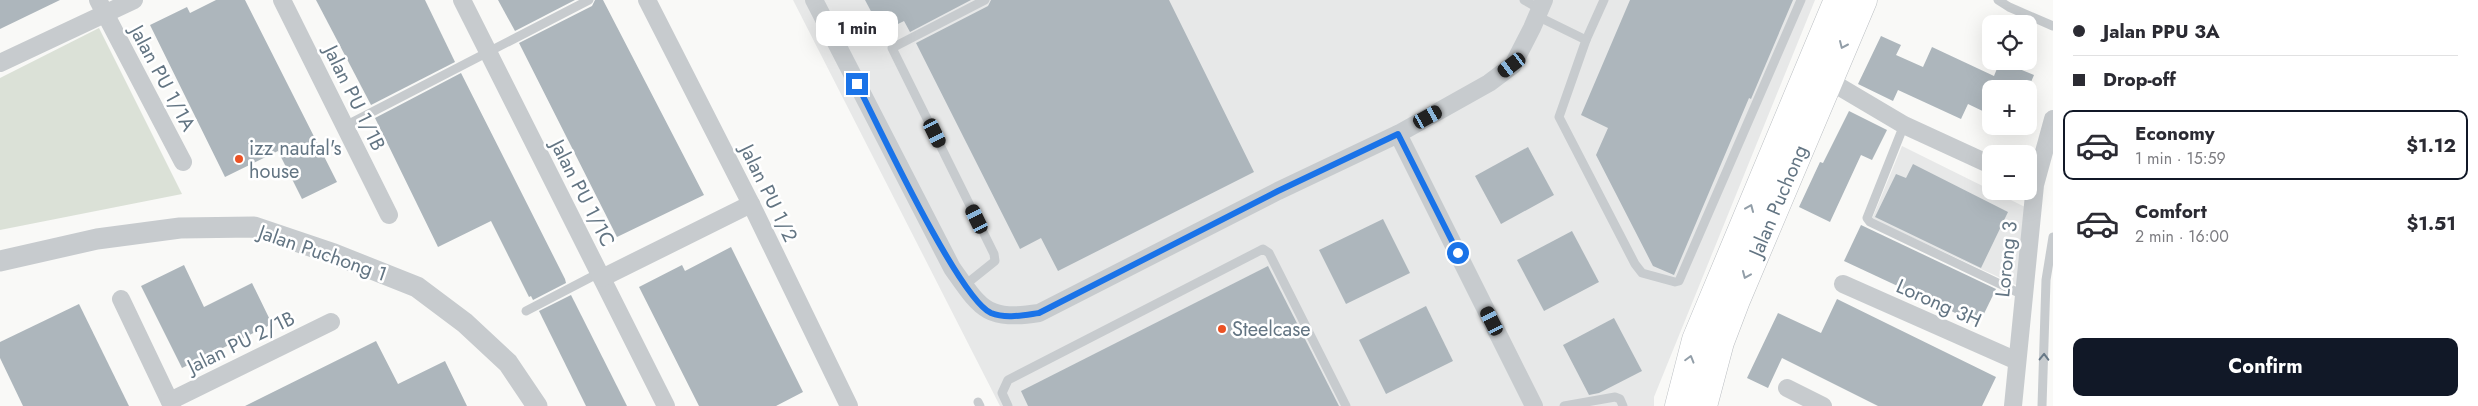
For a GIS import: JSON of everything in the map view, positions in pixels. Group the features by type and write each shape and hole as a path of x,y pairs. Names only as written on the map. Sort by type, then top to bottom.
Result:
{"main road":[{"name":"Jalan Puchong","path":"1679,406 1696,340 1838,0"},
{"name":"Jalan Puchong","path":"1702,406 1720,342 1863,0"}],"street":[{"path":"0,63 102,7 134,0"},
{"name":"Jalan PU 1/1B","path":"282,0 389,215"},
{"name":"Jalan PU 1/1C","path":"462,0 666,406"},
{"name":"Jalan PU 1/2","path":"647,0 751,204 849,406"},
{"path":"814,0 952,268 975,300 990,312 1014,317 1039,313 1278,191 1398,134 1489,83 1512,65 1540,8"},
{"name":"Jalan PU 1/1A","path":"102,7 183,162"},
{"path":"1828,80 1904,125 1982,161"},
{"name":"Lorong 3","path":"2037,169 2053,119"},
{"path":"1398,134 1534,406"},
{"name":"Lorong 3","path":"2013,406 2031,200"},
{"path":"601,275 751,204"},
{"name":"Jalan Puchong 1","path":"0,261 97,238 180,228 254,227 334,254 417,287 465,323 508,363 534,405"},
{"name":"Lorong 3H","path":"1843,284 2017,361"},
{"path":"121,299 171,404"},
{"name":"Jalan PU 2/1B","path":"171,404 331,322"},
{"path":"1787,388 1823,406"}],"lane":[{"path":"345,126 589,0"},
{"path":"965,286 995,261 994,254 892,48 985,0"},
{"path":"1524,0 1540,8 1586,40"},
{"path":"1604,0 1586,40 1560,117 1635,264 1642,273 1675,282 1679,281 1801,0"},
{"path":"1998,0 2009,7 2053,26"},
{"path":"1904,125 1867,218 1870,222 2023,295"},
{"path":"2042,406 2046,280 2053,237"},
{"path":"1008,406 1002,393 1008,380 1263,250 1269,253 1346,406"},
{"path":"526,311 601,275"},
{"path":"1564,406 1615,397 1620,399 1623,406"}],"shaded area":[{"path":"793,0 1815,0 1654,397 1654,406 1000,406"},
{"path":"99,28 182,194 0,230 0,78"},
{"path":"1902,146 1982,186 1982,200 2011,200 2025,207 2018,286 1872,219"}],"building":[{"path":"0,0 60,0 0,29"},
{"path":"216,0 245,0 337,182 302,199 278,151 225,177 150,25 187,7 190,13"},
{"path":"316,0 425,0 455,62 371,105"},
{"path":"498,0 575,0 515,31"},
{"path":"595,0 603,0 704,195 617,237 519,43 592,6"},
{"path":"865,0 971,0 910,32 904,21 882,32"},
{"path":"991,0 1169,0 1254,172 1058,271 1041,238 1020,249 916,43 988,6"},
{"path":"1630,0 1793,0 1674,275 1653,266 1596,155 1608,128 1581,115"},
{"path":"1881,36 1901,45 1896,55 1923,67 1932,47 1994,76 1996,70 2022,70 2034,75 2032,80 1982,80 1982,111 1968,104 1961,119 1898,90 1893,101 1858,84"},
{"path":"461,73 565,279 566,283 533,300 531,296 529,297 491,221 438,247 375,118"},
{"path":"1849,111 1887,130 1872,160 1861,155 1830,222 1799,207 1820,162 1823,163"},
{"path":"1528,147 1554,195 1501,224 1475,176"},
{"path":"1913,164 2008,212 1981,268 1875,217 1896,174 1906,178"},
{"path":"1383,219 1410,273 1346,304 1319,250"},
{"path":"1861,225 1996,289 1979,324 1844,261"},
{"path":"1572,231 1599,282 1544,311 1517,260"},
{"path":"731,247 803,392 776,406 699,406 639,287 682,265 685,271"},
{"path":"184,265 204,307 252,283 272,324 182,368 141,286"},
{"name":"Steelcase","path":"1268,266 1339,406 1028,406 1021,391"},
{"path":"571,295 627,406 586,406 539,311"},
{"path":"1837,299 1996,377 1982,406 1878,406 1782,358 1768,388 1747,378 1778,313 1821,333"},
{"path":"79,304 129,406 23,406 0,358 0,342"},
{"path":"1426,306 1453,361 1386,394 1359,340"},
{"path":"1614,318 1642,371 1599,393 1589,395 1563,345"},
{"path":"376,341 398,384 445,361 467,406 245,406"}],"place":[{"name":"izz naufal's house","path":"239,159"},
{"name":"Steelcase","path":"1222,329"}],"route":[{"path":"857,84 952,268 975,300 990,312 1014,317 1039,313 1278,191 1398,134 1458,253"}]}
